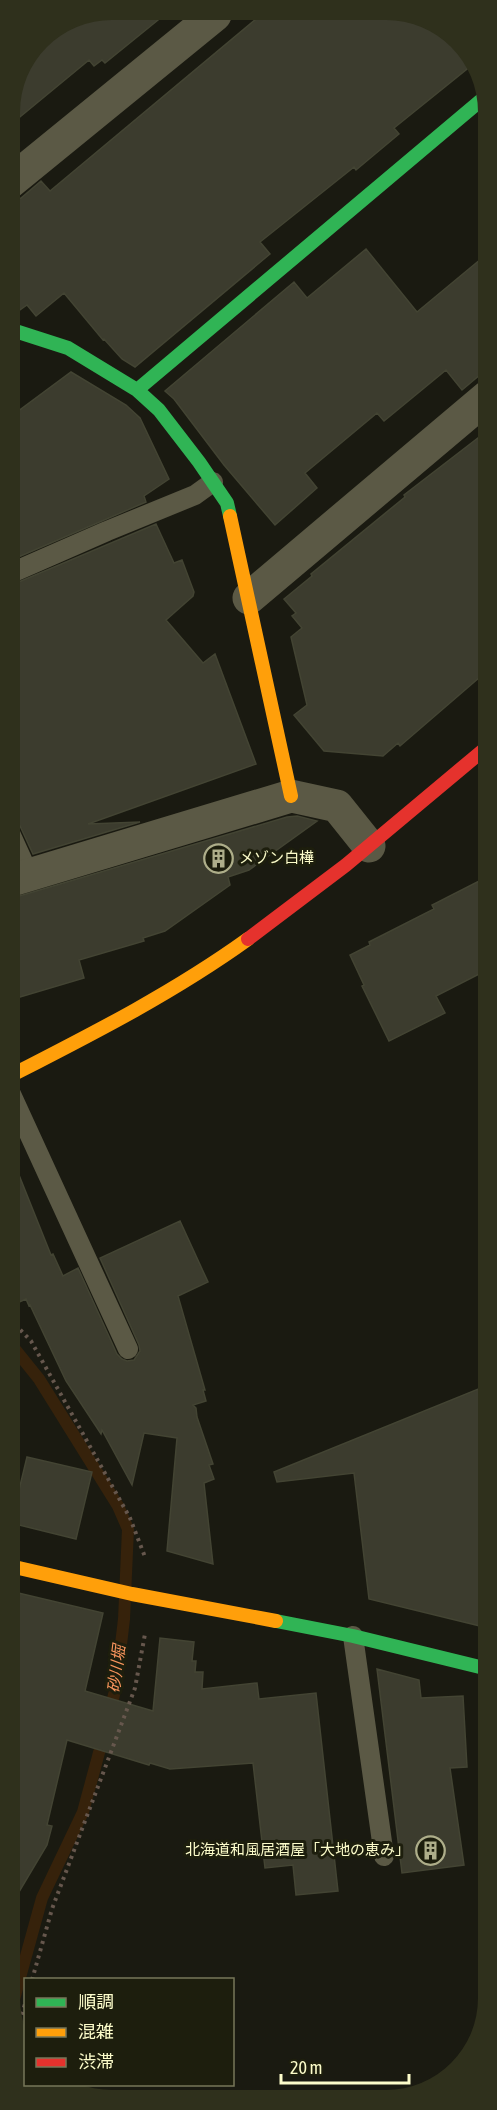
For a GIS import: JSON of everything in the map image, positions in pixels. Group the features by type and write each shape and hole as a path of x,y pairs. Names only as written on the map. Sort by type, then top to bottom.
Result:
{"street":[{"path":"20,174 208,20"},
{"path":"137,390 477,103"},
{"path":"20,333 68,348 137,390 159,410 227,504 291,796"},
{"path":"249,598 478,405"},
{"path":"20,1071 100,1031 197,974 266,926 369,846 478,757"},
{"path":"20,878 291,796 337,806 369,846"},
{"path":"20,1568 132,1594 353,1636 477,1666"}],"lane":[{"path":"20,569 195,495 213,482"},
{"path":"20,1114 128,1349"},
{"path":"353,1636 384,1856"}],"path":[{"path":"20,1329 31,1341 130,1518 153,1581 135,1688 52,1909 33,1978"}],"building":[{"path":"158,20 105,63 102,60 94,66 89,60 20,117 21,93 26,76 46,46 60,35 76,26 93,21"},
{"path":"255,20 404,21 421,26 446,42 467,69 394,128 399,134 356,170 354,167 260,242 270,254 135,367 122,359 103,340 64,293 36,316 27,305 20,310 20,198 41,181 50,191"},
{"path":"366,249 417,312 478,262 478,377 462,390 446,370 384,421 377,413 305,473 317,488 275,525 224,465 174,399 165,391 294,282 307,298"},
{"path":"71,372 126,405 140,418 169,479 144,496 146,502 20,556 20,410"},
{"path":"478,438 478,679 400,746 398,743 383,756 324,751 294,715 307,705 291,637 302,628 292,616 296,613 284,599 405,497 404,495"},
{"path":"156,524 174,563 182,560 194,592 193,596 166,620 203,663 215,654 256,764 88,824 140,822 33,854 20,826 20,581"},
{"path":"297,816 317,821 249,870 228,877 230,885 165,931 143,938 144,941 79,960 84,978 20,997 20,896 287,817"},
{"path":"478,882 478,975 436,996 445,1013 389,1041 362,986 364,985 350,955 370,945 369,942 434,909 432,905"},
{"path":"20,1178 51,1255 53,1254 63,1276 78,1268 117,1354 127,1361 134,1360 140,1351 139,1345 100,1258 180,1221 208,1282 178,1296 205,1390 203,1390 206,1401 193,1405 196,1408 213,1464 209,1465 214,1479 204,1483 213,1564 167,1551 177,1438 144,1433 132,1485 102,1430 101,1434 66,1381 26,1299 20,1302"},
{"path":"477,1389 477,1625 369,1599 354,1473 277,1482 274,1472"},
{"path":"27,1457 92,1472 76,1539 20,1525 20,1486"},
{"path":"20,1593 103,1613 85,1691 153,1711 160,1638 194,1642 192,1661 196,1661 195,1672 203,1672 202,1689 257,1683 259,1699 316,1693 338,1891 296,1895 293,1865 265,1868 253,1763 170,1769 150,1763 149,1765 67,1740 47,1825 52,1826 47,1845 20,1890"},
{"path":"377,1669 419,1680 421,1698 463,1696 467,1767 450,1768 464,1865 402,1873"}],"waterway":[{"name":"砂川堀","path":"20,1355 39,1379 118,1506 128,1529 124,1619 116,1687 109,1714"},
{"name":"砂川堀","path":"20,1978 42,1898 83,1812 104,1734"}],"traffic: fast":[{"path":"137,390 477,103"},
{"path":"20,333 68,348 137,390 159,410 199,462 227,503 230,516"},
{"path":"276,1621 353,1636 477,1666"}],"traffic: slow":[{"path":"230,516 291,796"},
{"path":"20,1071 161,995 248,939"},
{"path":"20,1568 132,1594 276,1621"}],"traffic: jam":[{"path":"248,939 346,865 478,755"}],"place":[{"name":"メゾン白樺","path":"218,858"},
{"name":"北海道和風居酒屋「大地の恵み」","path":"431,1850"}]}
